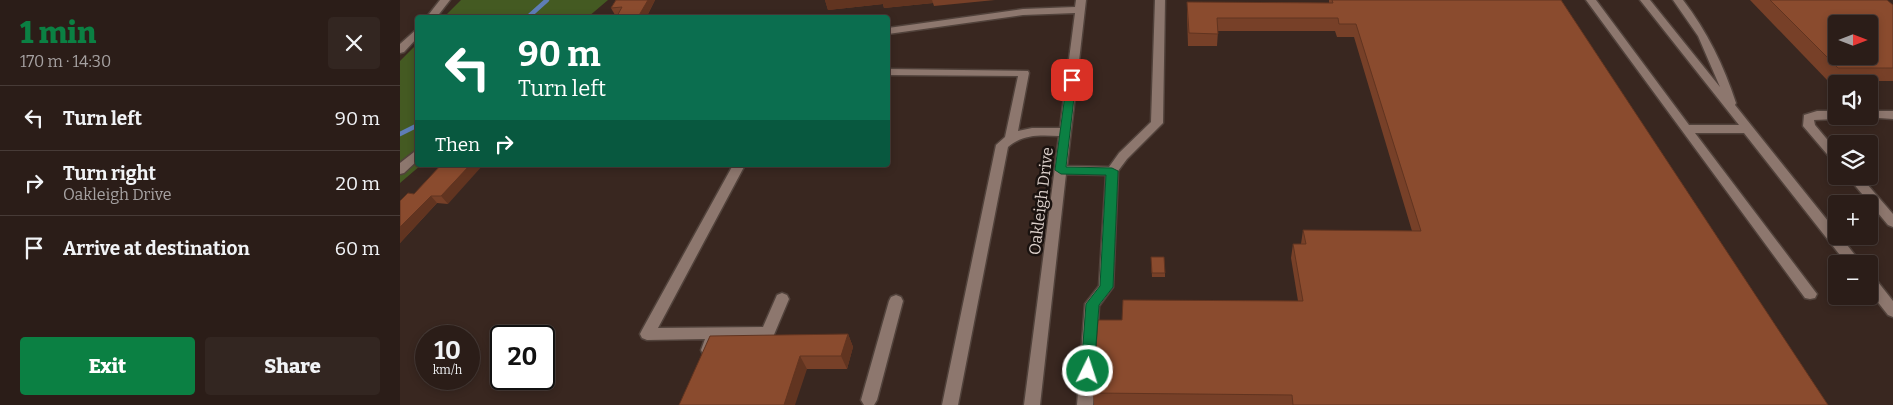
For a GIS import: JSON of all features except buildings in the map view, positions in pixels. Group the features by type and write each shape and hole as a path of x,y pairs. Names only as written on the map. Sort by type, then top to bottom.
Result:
{"street":[{"path":"432,15 445,0"},
{"path":"1085,405 1092,304 1106,287 1112,171 1123,156 1157,123 1160,0"},
{"path":"1591,0 1810,294"},
{"path":"1645,0 1848,255"},
{"path":"1678,0 1707,43 1722,75 1733,110"},
{"path":"890,31 1081,5"},
{"name":"Oakleigh Drive","path":"1032,405 1081,5"},
{"path":"400,50 415,34"},
{"path":"890,72 1024,73 1011,137"},
{"path":"1828,115 1817,115 1808,118 1809,126 1828,148"},
{"path":"1878,115 1893,115"},
{"path":"1686,129 1748,129"},
{"path":"950,405 1002,145 1011,137 1022,132 1065,132"},
{"path":"400,170 415,156"},
{"path":"738,167 648,334 768,333 782,299"},
{"path":"1061,170 1112,171"},
{"path":"1861,185 1893,222"},
{"path":"1878,292 1893,311"},
{"path":"869,400 896,300"},
{"path":"703,360 715,333"}],"green space":[{"path":"461,0 608,0 590,15 446,15"},
{"path":"415,46 415,167 419,167 400,183 400,61"}],"waterway":[{"path":"530,15 547,0"},
{"path":"400,134 415,126"}],"route":[{"path":"1072,80 1061,170 1112,171 1106,287 1092,304 1088,371"}]}
